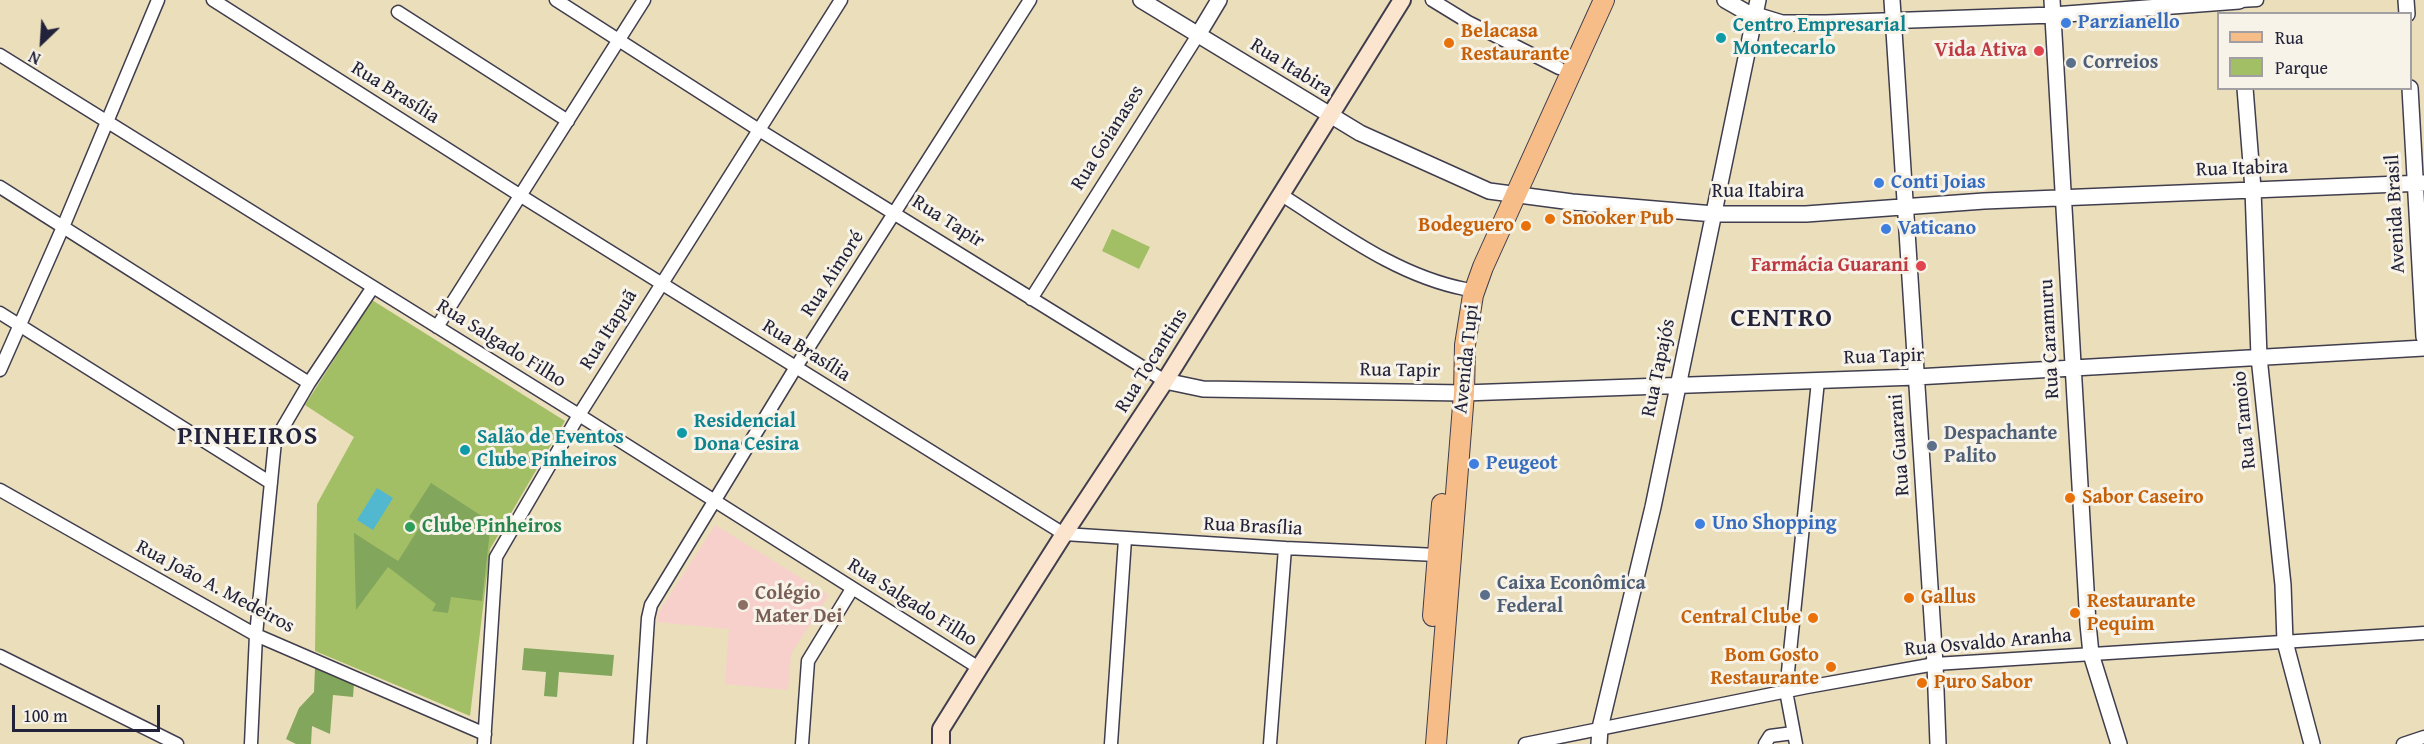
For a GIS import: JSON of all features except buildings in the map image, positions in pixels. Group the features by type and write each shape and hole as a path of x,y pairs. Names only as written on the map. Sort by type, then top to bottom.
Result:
{"main road":[{"name":"Rua Tocantins","path":"941,744 941,729 1064,534 1166,381 1402,0"},
{"name":"Avenida Tupi","path":"1423,744 1437,555 1473,295 1508,194 1559,68 1591,0"},
{"name":"Avenida Tupi","path":"1436,744 1458,393 1457,330 1465,289 1508,194 1604,0"}],"street":[{"path":"0,370 159,0"},
{"name":"Rua Brasília","path":"213,0 520,196 1064,534 1437,555"},
{"name":"Rua Tapir","path":"556,0 759,130 1166,381 1203,389 1458,393 1818,381 2073,369 2424,348"},
{"path":"437,327 644,0"},
{"name":"Rua Itapuã","path":"485,739 496,557 579,415 841,0"},
{"name":"Rua Aimoré","path":"640,744 648,618 651,605 796,367 1030,0"},
{"name":"Rua Itabira","path":"1141,0 1330,117 1360,133 1490,191 1508,194 1714,214 1806,214 1905,205 2419,183"},
{"name":"Rua Goianases","path":"1031,299 1219,0"},
{"path":"1432,0 1468,22 1559,68"},
{"path":"1725,0 1756,7 1782,23 1894,20 2052,7 2239,5 2257,0"},
{"name":"Rua Guarani","path":"1892,0 1935,664 1938,744"},
{"name":"Rua Tapajós","path":"1599,744 1600,728 1653,507 1676,385 1756,7"},
{"name":"Rua Caramuru","path":"2052,7 2091,654 2119,744"},
{"path":"398,12 568,121"},
{"name":"Rua Salgado Filho","path":"0,55 579,415 979,668"},
{"name":"Rua Tamoio","path":"2245,90 2253,189 2259,357 2283,585 2284,642 2312,744"},
{"name":"Avenida Brasil","path":"2410,90 2419,183 2424,337"},
{"path":"0,187 309,383"},
{"path":"1280,194 1396,266 1442,284 1465,289"},
{"path":"251,744 256,635 275,441 309,383 373,287"},
{"path":"0,313 271,483"},
{"path":"1765,744 1770,736 1795,738 1786,691 1818,381"},
{"name":"Rua João A. Medeiros","path":"0,490 256,635 485,739"},
{"path":"1111,744 1125,539"},
{"path":"1270,744 1285,548"},
{"path":"802,744 808,661 852,589"},
{"name":"Rua Osvaldo Aranha","path":"1525,744 1786,691 1935,664 2424,633"},
{"path":"0,656 177,744"},
{"path":"2403,744 2424,737"}],"shaded area":[{"name":"Colégio Mater Dei","path":"715,525 829,595 791,654 788,690 725,684 729,629 657,622 657,615"}],"green space":[{"path":"1112,229 1150,247 1139,269 1102,251"},
{"name":"Clube Pinheiros","path":"372,300 565,421 490,549 470,716 315,651 317,504 354,437 305,405"},
{"path":"431,483 491,522 482,601 451,597 448,613 432,611 436,604 388,567 356,610 354,533 398,561 421,525 409,517"},
{"path":"524,648 614,655 612,676 559,672 557,697 544,696 546,672 522,670"},
{"path":"315,668 354,683 353,697 333,695 330,734 312,726 311,744 296,744 286,739 299,708 314,692"}],"water":[{"path":"377,488 393,498 373,530 357,520"}],"place":[{"name":"Parzianello","path":"2066,23"},
{"name":"Centro Empresarial Montecarlo","path":"1721,38"},
{"name":"Belacasa Restaurante","path":"1449,43"},
{"name":"Vida Ativa","path":"2039,51"},
{"name":"Correios","path":"2071,63"},
{"name":"Conti Joias","path":"1879,183"},
{"name":"Snooker Pub","path":"1550,219"},
{"name":"Bodeguero","path":"1526,226"},
{"name":"Vaticano","path":"1886,229"},
{"name":"Farmácia Guarani","path":"1921,266"},
{"name":"Residencial Dona Cesira","path":"682,433"},
{"name":"Despachante Palito","path":"1932,446"},
{"name":"Salão de Eventos Clube Pinheiros","path":"465,450"},
{"name":"Peugeot","path":"1474,464"},
{"name":"Sabor Caseiro","path":"2070,498"},
{"name":"Uno Shopping","path":"1700,524"},
{"name":"Clube Pinheiros","path":"410,527"},
{"name":"Caixa Econômica Federal","path":"1485,595"},
{"name":"Gallus","path":"1909,598"},
{"name":"Colégio Mater Dei","path":"743,605"},
{"name":"Restaurante Pequim","path":"2075,613"},
{"name":"Central Clube","path":"1813,618"},
{"name":"Bom Gosto Restaurante","path":"1831,667"},
{"name":"Puro Sabor","path":"1922,683"}],"district":[{"name":"CENTRO","path":"1782,319"},
{"name":"PINHEIROS","path":"248,437"}]}
